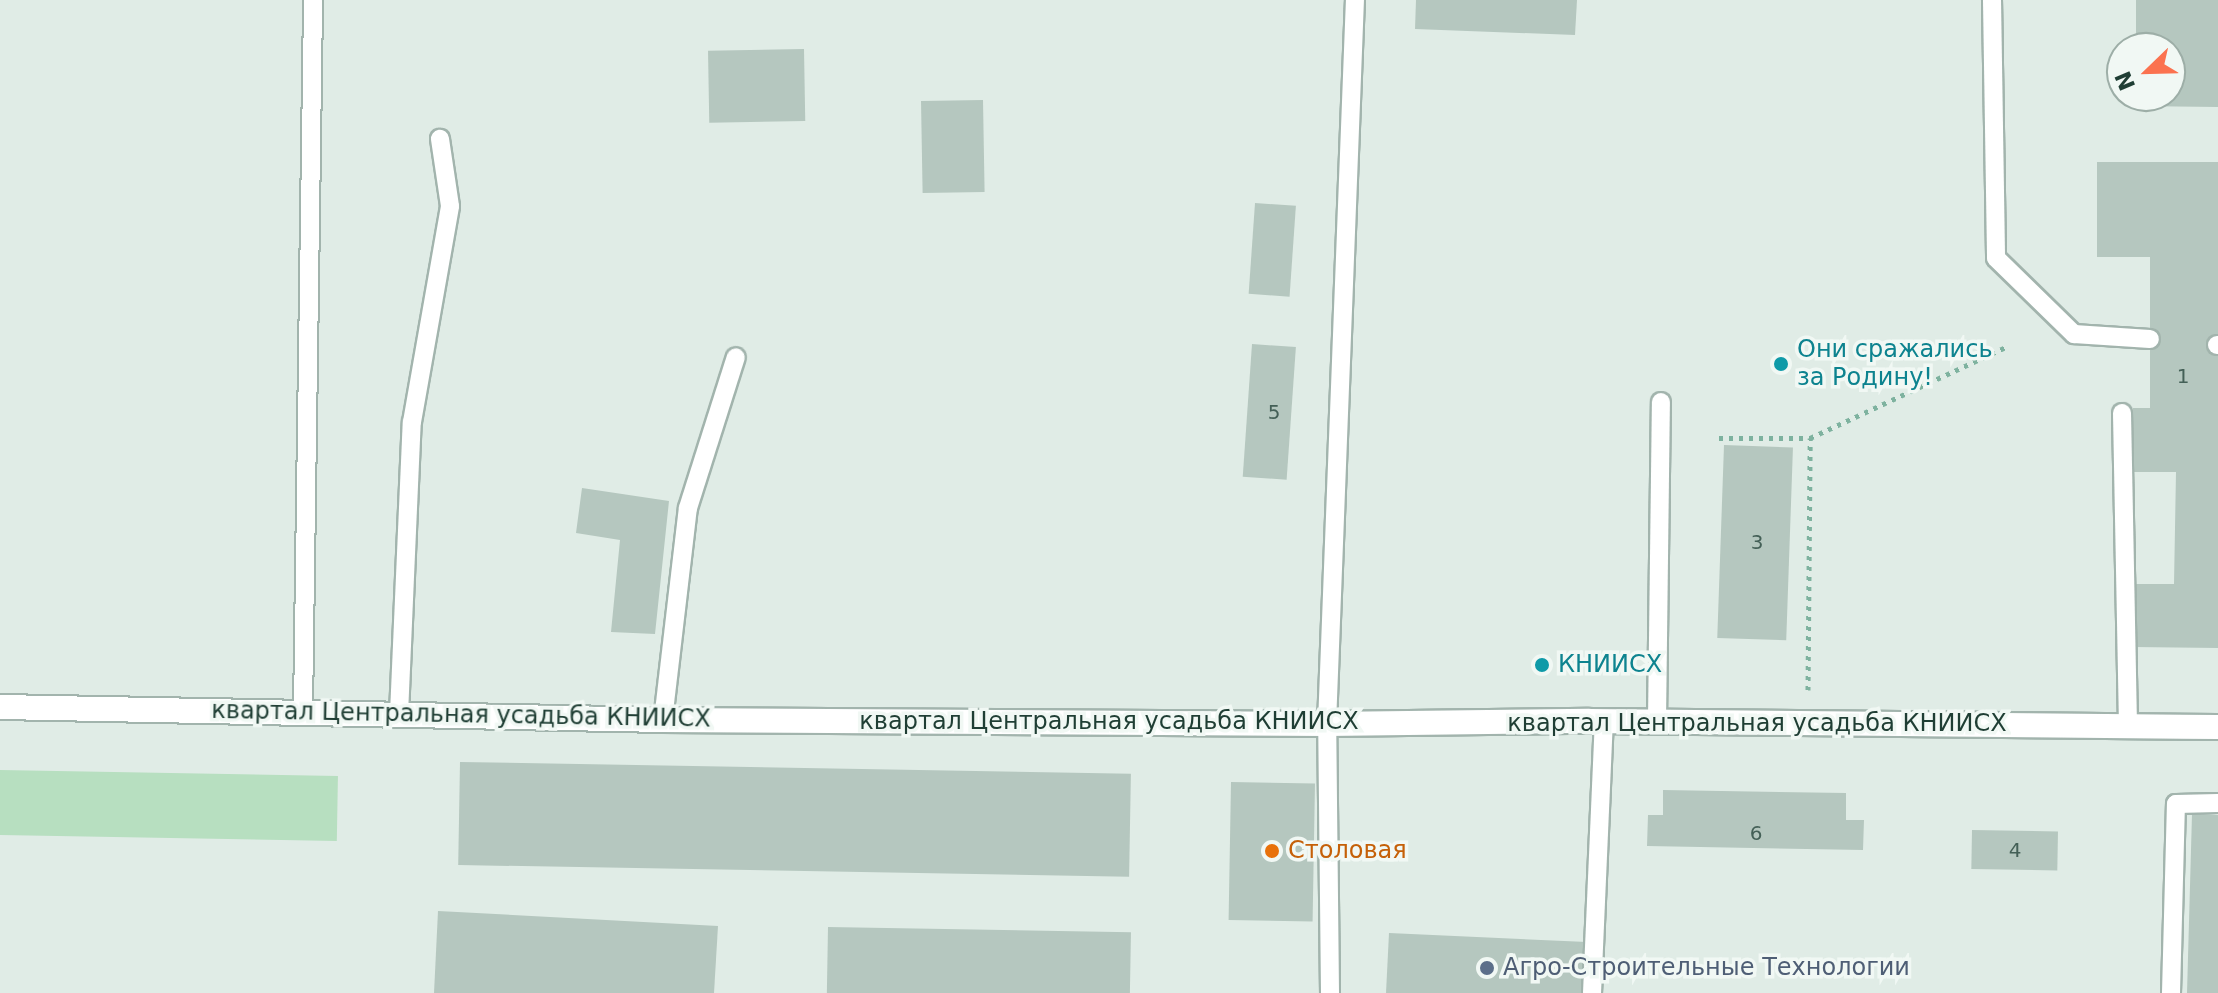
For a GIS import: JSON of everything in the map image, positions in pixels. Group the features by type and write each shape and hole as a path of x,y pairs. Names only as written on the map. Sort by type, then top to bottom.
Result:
{"street":[{"name":"квартал Центральная усадьба КНИИСХ","path":"0,707 663,720 1327,724 1657,721 2218,727"}],"lane":[{"path":"303,711 313,0"},
{"path":"1330,993 1327,724 1355,0"},
{"path":"1992,0 1996,258 2074,334 2150,339"},
{"path":"399,714 412,422 450,206 440,139"},
{"path":"663,720 688,508 736,357"},
{"path":"1657,721 1661,402"},
{"path":"2122,413 2128,726"},
{"path":"1592,993 1604,721"},
{"path":"2171,993 2176,804 2218,803"}],"path":[{"path":"1719,438 1810,438 2006,347"},
{"path":"1808,690 1810,438"}],"green space":[{"path":"0,770 338,776 337,841 0,835"}],"building":[{"path":"1416,0 1577,0 1575,35 1415,29"},
{"path":"2136,0 2218,0 2218,107 2186,107 2186,32 2136,32"},
{"path":"804,49 805,121 709,123 708,51"},
{"path":"983,100 985,192 923,193 921,101"},
{"path":"2097,162 2218,162 2218,648 2134,647 2136,584 2174,584 2176,472 2132,472 2133,408 2150,408 2150,257 2097,257"},
{"path":"1255,203 1296,206 1290,297 1249,294"},
{"path":"1252,344 1296,347 1287,480 1243,477"},
{"path":"1724,445 1793,447 1786,640 1717,638"},
{"path":"582,488 669,501 655,634 611,632 620,540 576,533"},
{"path":"460,762 1131,774 1129,877 458,865"},
{"name":"Столовая","path":"1231,782 1315,783 1313,921 1229,920"},
{"path":"1663,790 1846,793 1846,820 1864,820 1863,850 1647,846 1648,815 1663,815"},
{"path":"2192,814 2218,815 2218,993 2187,993"},
{"path":"1972,830 2058,832 2057,870 1971,869"},
{"path":"438,911 718,926 714,993 434,993"},
{"path":"828,927 1131,932 1130,993 827,993"},
{"name":"Агро-Строительные Технологии","path":"1389,933 1587,942 1585,993 1386,993"}],"place":[{"name":"Они сражались за Родину!","path":"1781,364"},
{"name":"КНИИСХ","path":"1542,665"},
{"name":"Столовая","path":"1272,851"},
{"name":"Агро-Строительные Технологии","path":"1487,968"}]}
